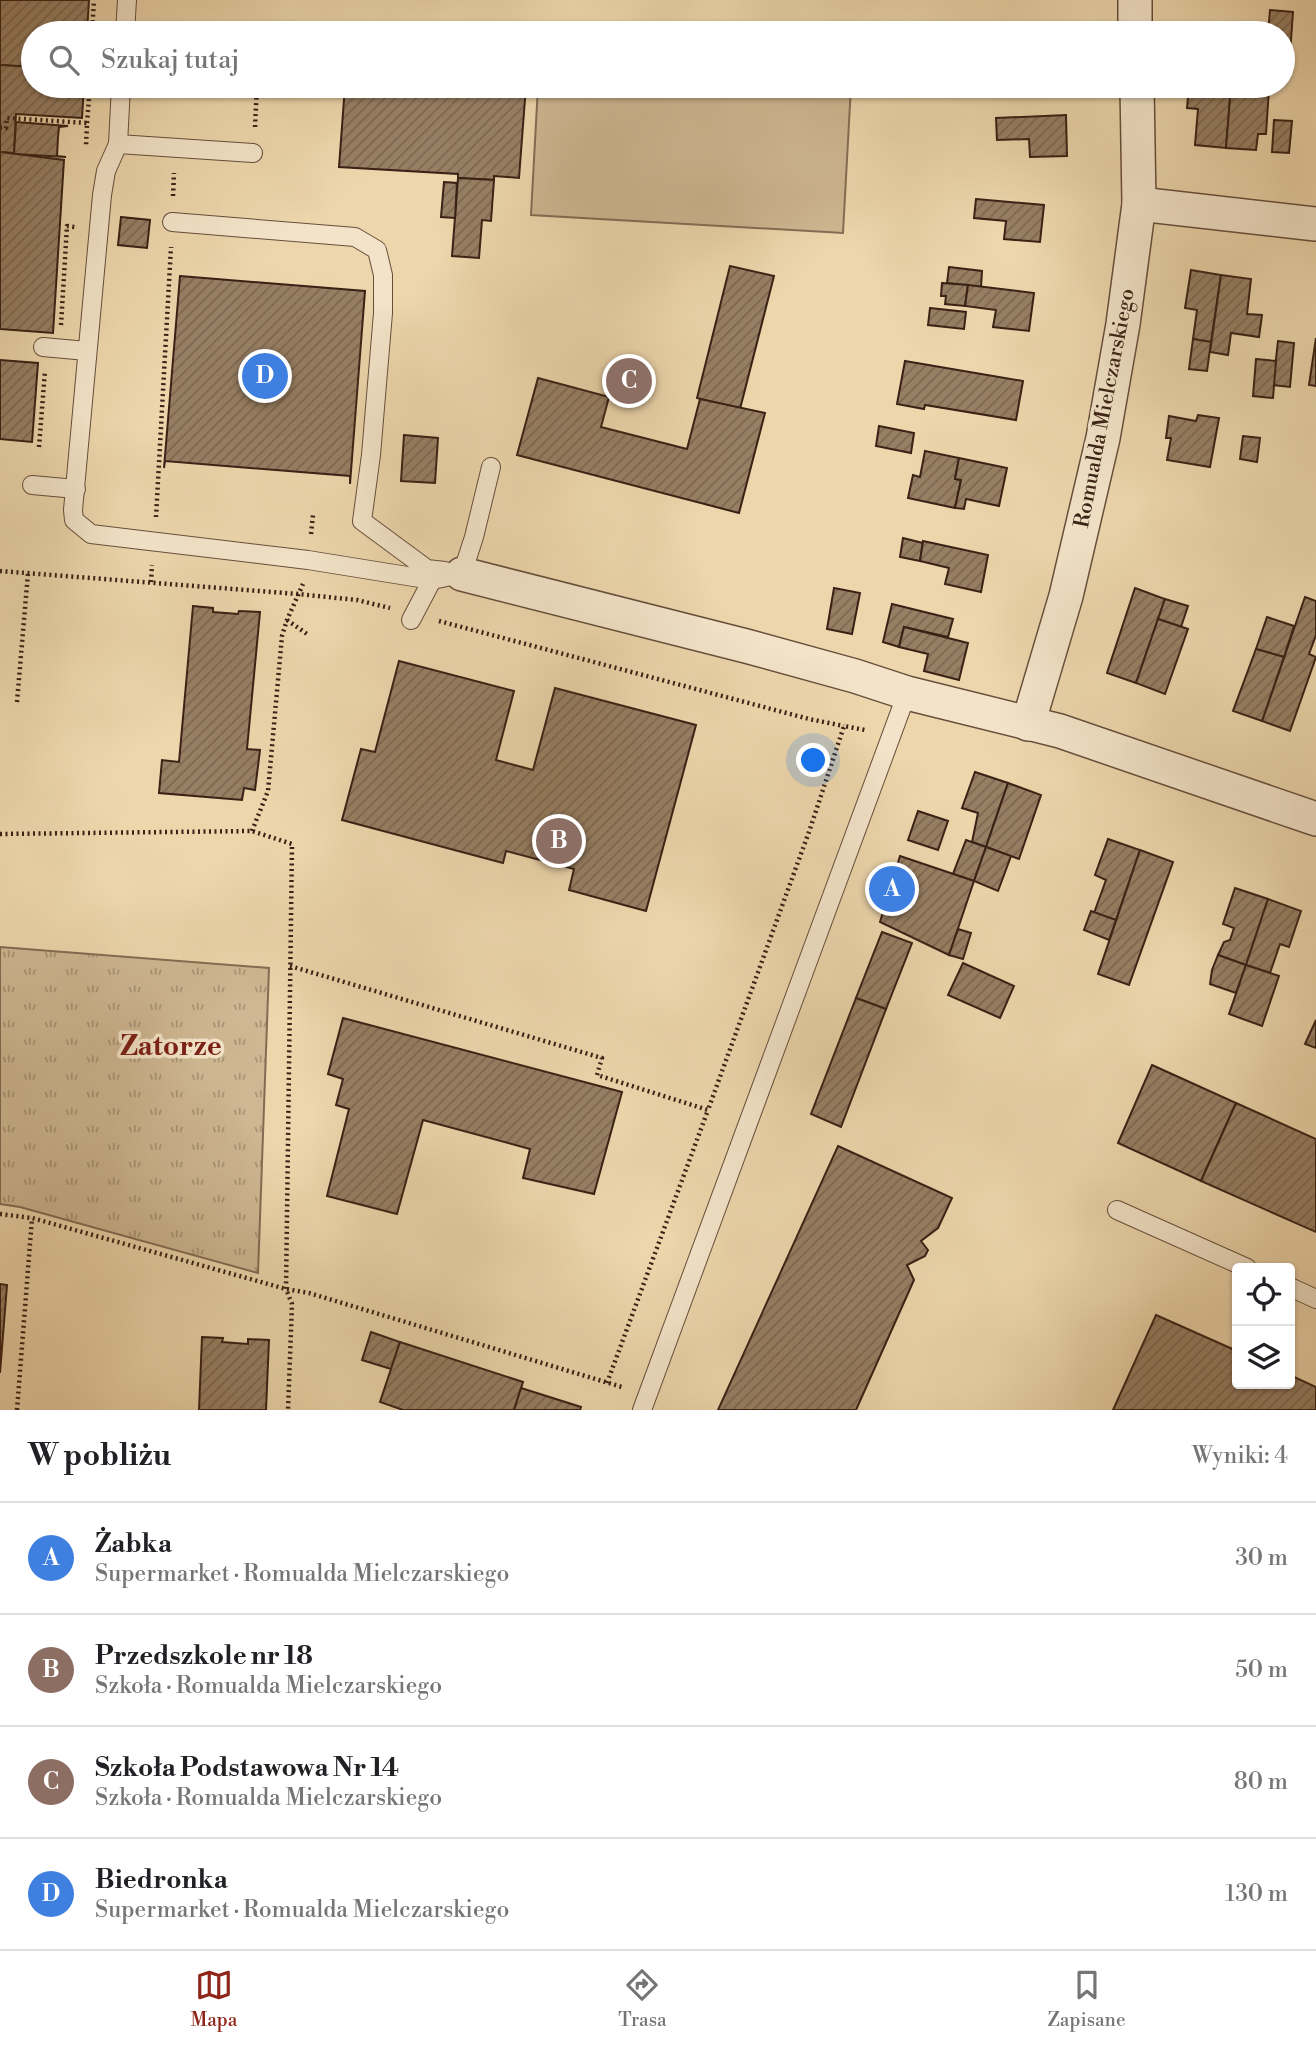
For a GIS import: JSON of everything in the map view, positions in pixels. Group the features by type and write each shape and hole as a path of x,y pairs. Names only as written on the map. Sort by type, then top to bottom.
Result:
{"street":[{"path":"1135,0 1135,21"},
{"name":"Romualda Mielczarskiego","path":"1028,724 1066,596 1103,438 1123,324 1139,204 1137,98"},
{"path":"1139,204 1316,224"},
{"path":"447,577 795,659 907,693 1060,731 1316,819"}],"lane":[{"path":"126,21 127,0"},
{"path":"120,98 118,144 106,171 102,195 74,520 91,534 447,577"},
{"path":"118,144 253,153"},
{"path":"172,222 355,237 377,250 383,275 383,313 371,455 362,521 427,569 447,577"},
{"path":"51,348 87,351"},
{"path":"412,617 447,577 474,537 491,467"},
{"path":"32,485 76,489"},
{"path":"644,1402 907,693"},
{"path":"1117,1210 1236,1263"},
{"path":"1295,1289 1316,1299"}],"path":[{"path":"93,21 94,0"},
{"path":"0,128 6,128 7,118 87,123 86,156"},
{"path":"151,582 174,165"},
{"path":"39,447 46,366 58,361 51,348 67,226 80,227"},
{"path":"252,831 268,791 282,636 307,576 313,516"},
{"path":"0,571 357,600 412,617 809,719 891,736"},
{"path":"17,702 28,573"},
{"path":"287,620 307,634"},
{"path":"607,1383 810,829 844,726"},
{"path":"0,834 252,831 292,844 286,1289 292,1304 288,1410"},
{"path":"290,965 602,1058 597,1075 708,1110"},
{"path":"0,1214 32,1218 286,1289 309,1293 607,1383 644,1402"},
{"path":"17,1410 32,1218"}],"green space":[{"path":"537,98 850,98 843,233 531,215"},
{"path":"0,947 269,968 258,1273 20,1207 0,1204"}],"building":[{"path":"0,0 89,0 88,21 21,21 21,66 0,65"},
{"path":"1270,10 1293,12 1292,21 1269,21"},
{"path":"0,65 21,66 21,98 83,98 82,118 16,114 14,153 0,152"},
{"path":"344,98 525,98 519,178 458,178 458,174 339,167"},
{"path":"1188,98 1230,98 1226,148 1195,145 1198,109 1187,108"},
{"path":"1230,98 1268,98 1266,134 1258,134 1256,150 1226,148"},
{"path":"1066,115 1067,156 1030,157 1029,139 997,140 996,118"},
{"path":"1274,120 1292,121 1289,153 1272,152"},
{"path":"16,122 68,126 59,127 58,137 57,156 66,157 14,154"},
{"path":"0,152 64,160 53,333 0,329"},
{"path":"458,178 494,180 491,221 482,220 479,258 452,256"},
{"path":"444,182 457,183 455,218 441,217"},
{"path":"976,199 1044,205 1040,242 1004,239 1006,221 974,218"},
{"path":"121,217 150,220 147,248 118,245"},
{"path":"730,266 774,276 740,409 697,398"},
{"path":"949,267 982,271 981,287 947,283"},
{"path":"1191,270 1221,275 1211,342 1193,339 1197,310 1185,308"},
{"path":"1221,275 1251,279 1247,314 1262,315 1259,337 1231,333 1228,355 1210,352"},
{"path":"180,276 365,291 350,484 350,476 165,461 164,468"},
{"path":"942,283 968,285 965,306 945,304 946,296 941,296"},
{"path":"968,285 1034,293 1029,331 993,327 996,310 965,306"},
{"path":"930,308 966,312 964,329 928,325"},
{"path":"1316,338 1316,386 1309,385"},
{"path":"1193,339 1211,342 1207,371 1189,369"},
{"path":"1278,341 1294,343 1290,387 1273,385"},
{"path":"1256,359 1276,361 1273,398 1253,396"},
{"path":"0,360 38,363 32,442 0,439"},
{"path":"905,361 1023,381 1016,420 925,405 924,409 897,404"},
{"path":"538,378 609,397 601,427 687,449 700,399 765,413 739,513 517,455"},
{"path":"1198,415 1219,418 1210,467 1167,460 1171,438 1166,438 1169,416 1196,421"},
{"path":"879,426 914,433 911,453 876,446"},
{"path":"404,435 438,438 435,483 401,481"},
{"path":"1243,436 1260,438 1257,462 1240,459"},
{"path":"925,451 959,458 955,479 961,480 955,508 908,498 913,475 920,477"},
{"path":"959,458 1007,468 999,506 966,499 964,509 955,508 961,480 955,479"},
{"path":"903,538 923,543 920,561 900,557"},
{"path":"923,541 988,555 981,592 945,584 949,568 920,561"},
{"path":"834,588 860,593 852,634 827,629"},
{"path":"1135,588 1165,599 1136,683 1107,673"},
{"path":"1305,597 1316,601 1316,635 1309,654 1316,657 1290,731 1262,721"},
{"path":"1165,599 1188,606 1181,627 1158,619"},
{"path":"892,604 953,619 948,637 904,627 899,647 883,642"},
{"path":"193,606 213,608 213,612 260,612 247,749 260,750 255,790 244,788 242,800 159,793 162,760 179,762"},
{"path":"1267,617 1294,626 1284,657 1256,649"},
{"path":"1158,619 1188,629 1165,694 1136,683"},
{"path":"904,627 968,643 959,680 924,671 928,654 899,647"},
{"path":"1256,649 1284,657 1262,721 1233,711"},
{"path":"399,661 514,691 496,760 533,770 555,688 696,725 646,911 569,890 574,869 506,851 503,863 342,820 361,749 375,752"},
{"path":"975,772 1008,783 986,847 972,842 978,813 962,808"},
{"path":"1008,783 1041,795 1019,859 986,847"},
{"path":"918,811 948,821 938,850 908,840"},
{"path":"1108,839 1140,850 1116,920 1094,913 1106,880 1095,875"},
{"path":"966,840 986,847 974,881 953,874"},
{"path":"986,847 1011,856 998,891 974,881"},
{"path":"1140,850 1173,862 1129,985 1098,974"},
{"path":"900,856 974,881 949,955 880,922"},
{"path":"1235,888 1268,899 1246,965 1218,955 1224,942 1230,940 1234,928 1223,924"},
{"path":"1268,899 1301,911 1289,947 1280,944 1270,973 1246,965"},
{"path":"1091,911 1116,920 1109,940 1084,930"},
{"path":"958,929 971,933 963,959 949,955"},
{"path":"882,932 912,943 886,1009 856,998"},
{"path":"1218,955 1246,965 1236,993 1210,984"},
{"path":"963,963 1014,986 1000,1018 948,995"},
{"path":"1246,965 1279,976 1262,1026 1229,1014"},
{"path":"856,998 886,1009 841,1127 811,1114"},
{"path":"343,1018 622,1092 594,1194 523,1178 530,1149 423,1120 397,1214 327,1196 349,1109 336,1105 343,1079 328,1074"},
{"path":"1316,1020 1316,1048 1305,1044"},
{"path":"1152,1065 1236,1103 1201,1181 1118,1143"},
{"path":"1236,1103 1316,1139 1316,1232 1201,1181"},
{"path":"838,1146 952,1198 938,1228 921,1241 928,1250 925,1256 907,1265 914,1280 856,1410 718,1410"},
{"path":"0,1284 7,1285 0,1373"},
{"path":"1156,1315 1232,1349 1232,1389 1295,1389 1295,1377 1316,1387 1316,1410 1113,1410"},
{"path":"371,1332 400,1342 391,1369 362,1360"},
{"path":"202,1337 223,1338 222,1342 248,1344 248,1339 269,1340 266,1410 199,1410"},
{"path":"400,1342 523,1382 514,1410 403,1410 380,1402"},
{"path":"521,1388 581,1407 580,1410 514,1410"}],"place":[{"name":"Biedronka","path":"265,376"},
{"name":"Szkoła Podstawowa Nr 14","path":"629,381"},
{"name":"Przedszkole nr 18","path":"559,841"},
{"name":"Żabka","path":"892,889"}],"district":[{"name":"Zatorze","path":"171,1045"}]}
